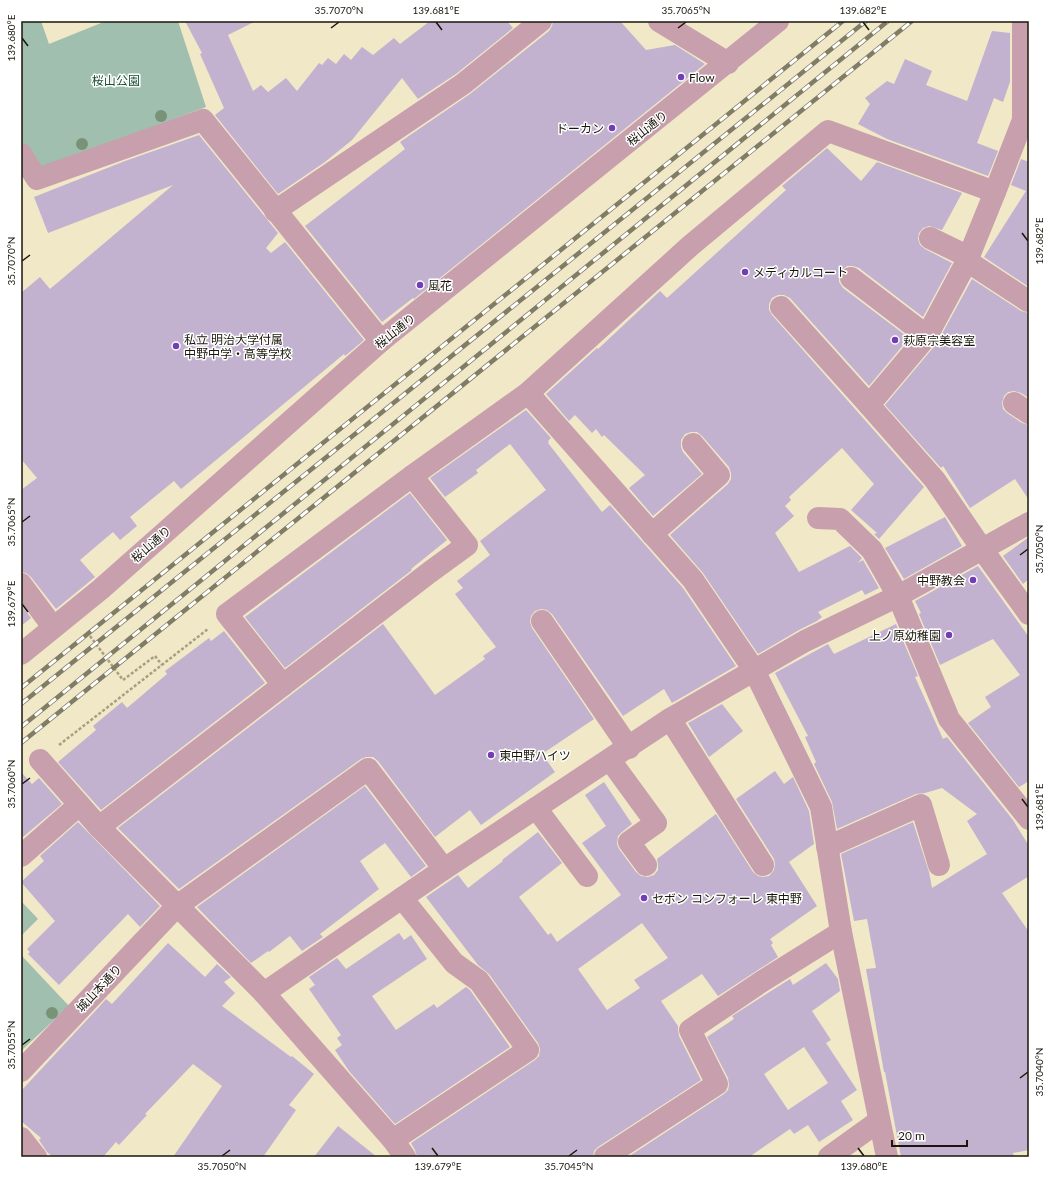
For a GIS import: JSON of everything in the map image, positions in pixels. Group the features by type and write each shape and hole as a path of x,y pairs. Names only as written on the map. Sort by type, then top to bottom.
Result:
{"street":[{"path":"275,211 463,84 541,21"},
{"name":"桜山通り","path":"21,654 101,589 381,341 728,63 778,21"},
{"path":"869,405 927,336 968,259 995,192 1026,122 1023,21"},
{"path":"664,22 728,63"},
{"path":"21,154 36,179 203,120 381,341"},
{"path":"283,685 227,614 412,476 528,393 690,246 828,131 995,192"},
{"path":"930,238 968,259 1028,302"},
{"path":"851,278 927,336"},
{"path":"781,307 935,480 1029,614"},
{"path":"528,393 693,580 754,670 821,807 841,932 887,1157"},
{"path":"652,534 719,476 693,444"},
{"path":"99,827 466,545 412,476"},
{"path":"818,518 840,519 872,550 898,596 949,719 1029,819"},
{"path":"264,993 444,869 670,720 805,641 898,596 1029,522"},
{"path":"21,584 53,627"},
{"path":"542,621 629,748"},
{"path":"670,720 763,865"},
{"path":"40,760 99,827 264,993 399,1149 528,1050 479,981 454,964 402,898"},
{"path":"610,760 656,823 629,842 646,865"},
{"name":"城山本通り","path":"21,1071 177,906 368,769 444,869"},
{"path":"21,856 79,805"},
{"path":"827,848 922,805 939,866"},
{"path":"536,808 587,876"},
{"path":"605,1157 717,1084 690,1030 761,982 841,932"},
{"path":"829,1157 879,1121"},
{"path":"21,1138 36,1157"}],"path":[{"path":"40,760 227,614"},
{"path":"84,628 123,680 154,656 162,665"}],"green space":[{"name":"桜山公園","path":"21,21 41,21 49,44 106,21 178,21 206,107 44,168 33,162 21,141"},
{"path":"21,901 38,919 21,936"},
{"path":"21,955 69,1006 21,1051"}],"building":[{"path":"185,21 256,21 228,35 253,91 261,85 268,92 286,78 297,91 319,63 322,65 328,58 336,64 344,54 351,60 362,47 373,55 394,38 400,44 430,21 507,21 513,28 456,74 418,99 402,78 352,140 325,162 278,194 215,115 224,108 200,54 202,53"},
{"path":"553,21 620,21 646,50 675,45 705,64 414,299 413,298 382,322 305,226 405,149 400,142 470,94 549,31"},
{"path":"992,31 1010,33 1010,82 1003,102 994,98 977,143 998,151 988,176 887,139 858,124 870,104 865,98 887,81 894,84 905,59 932,71 926,85 967,101"},
{"name":"私立 明治大学付属 中野中学・高等学校","path":"199,135 278,233 266,248 271,253 285,242 364,340 345,356 344,354 181,489 174,481 130,517 137,526 120,540 113,532 80,560 95,577 56,609 31,577 26,573 21,572 21,490 37,478 21,459 21,293 40,277 50,289 173,185 48,233 34,197 125,161"},
{"path":"827,148 861,181 877,162 962,193 942,230 929,226 923,228 919,233 918,239 920,245 952,263 923,317 859,268 847,266 841,271 839,282 843,288 909,338 869,386 790,298 784,295 778,295 772,298 769,304 769,310 772,315 924,487 879,539 874,534 877,533 851,510 874,484 842,448 789,497 791,500 785,506 794,516 775,533 799,572 850,546 862,558 858,563 863,560 879,588 865,595 862,590 818,612 822,617 817,621 758,654 703,573 670,535 728,484 731,479 729,467 697,432 685,434 681,440 683,452 702,474 653,516 629,488 645,475 604,435 602,437 596,429 592,433 575,415 569,421 546,394 597,348 598,349 660,291 667,298 786,190 782,186"},
{"path":"1021,159 1029,162 1029,287 984,257 1026,191 1011,185"},
{"path":"972,279 1021,311 1029,313 1029,398 1014,391 1008,392 1004,396 1002,403 1003,409 1007,413 1022,423 1029,425 1029,500 1015,479 970,508 943,466 941,468 885,405 937,343"},
{"path":"526,410 551,438 548,443 602,512 610,505 683,588 736,666 672,703 664,689 623,716 552,614 547,610 541,609 535,611 531,616 530,622 532,628 594,719 542,754 555,772 481,825 470,810 435,837 378,761 373,757 366,757 361,759 179,889 118,828 383,624 435,695 485,659 483,656 496,647 455,594 463,588 457,581 490,555 480,541 546,490 510,444 476,470 478,473 445,497 430,478"},
{"path":"410,493 447,540 411,569 412,570 285,668 245,617"},
{"path":"945,517 962,546 904,579 885,548"},
{"path":"1029,537 1029,579 1023,584 1003,556"},
{"path":"978,566 1029,637 1029,781 1019,787 968,723 991,707 985,697 1020,675 993,639 940,665 919,614 921,613 915,601"},
{"path":"21,605 31,618 21,626"},
{"path":"896,624 918,676 915,677 943,739 947,737 1013,820 1029,846 1029,876 1002,893 1029,932 1029,1150 1013,1153 1014,1157 901,1157 866,969 876,968 867,919 854,921 841,854 913,822 929,872 932,888 987,854 967,821 977,814 942,788 916,794 837,829 832,802 814,764 816,762 805,737 808,736 775,673 828,644 834,654"},
{"path":"224,631 265,683 101,810 58,762 96,730 93,726 122,702 127,708 167,674 165,671 209,638 211,641"},
{"path":"722,704 743,731 709,757 688,723"},
{"path":"775,771 784,784 793,777 809,811 814,844 789,862 817,906 770,939 773,943 771,945 778,957 718,996 702,974 661,1001 678,1026 679,1036 701,1080 598,1147 594,1151 593,1157 417,1157 411,1143 535,1060 539,1056 540,1049 538,1043 489,974 478,965 426,897 458,875 468,888 538,832 562,863 519,897 548,935 551,933 557,942 621,895 582,843 606,826 585,795 604,782 632,824 618,836 617,844 636,872 641,876 648,877 654,875 658,870 657,859 716,814 753,872 758,876 769,876 774,870 774,859 736,799","holes":["642,923 668,958 634,980 640,988 607,1010 578,969"]},
{"path":"21,772 32,784 39,778 62,804 23,837 21,834"},
{"path":"365,786 426,866 411,877 385,843 360,861 379,889 320,934 323,937 302,951 290,936 269,952 268,951 251,963 197,907"},
{"path":"78,822 160,906 140,927 128,914 59,985 28,954 30,952 27,949 55,921 21,882 44,861 40,856"},
{"path":"399,933 404,940 411,935 427,959 372,996 396,1030 434,1004 437,1008 466,987 470,990 510,1047 395,1124 349,1071 335,1050 342,1045 337,1038 341,1035 309,989 315,985 309,977 337,958 346,969"},
{"path":"168,943 205,977 217,964 231,977 224,982 235,993 222,1006 291,1057 292,1056 314,1074 289,1105 296,1110 263,1157 173,1157 222,1086 193,1064 145,1114 147,1115 119,1145 116,1142 103,1157 53,1157 47,1152 39,1140 41,1138 21,1121 21,1091 106,999 112,1004"},
{"path":"826,963 838,979 840,991 812,1011 831,1040 826,1043 857,1090 841,1101 853,1120 819,1142 808,1125 794,1134 790,1129 749,1157 628,1157 728,1090 728,1078 707,1037 734,1019 732,1016 790,979 793,985","holes":["804,1047 828,1083 788,1110 764,1074"]},
{"path":"338,1126 377,1157 314,1157"}],"railway":[{"path":"21,688 843,21"},
{"path":"21,704 866,21"},
{"path":"21,727 888,21"},
{"path":"21,743 912,21"}],"place":[{"name":"Flow","path":"681,77"},
{"name":"ドーカン","path":"612,128"},
{"name":"メディカルコート","path":"745,272"},
{"name":"風花","path":"420,285"},
{"name":"萩原宗美容室","path":"895,340"},
{"name":"私立 明治大学付属 中野中学・高等学校","path":"176,346"},
{"name":"中野教会","path":"973,580"},
{"name":"上ノ原幼稚園","path":"949,635"},
{"name":"東中野ハイツ","path":"491,755"},
{"name":"セボン コンフォーレ 東中野","path":"644,898"}]}
